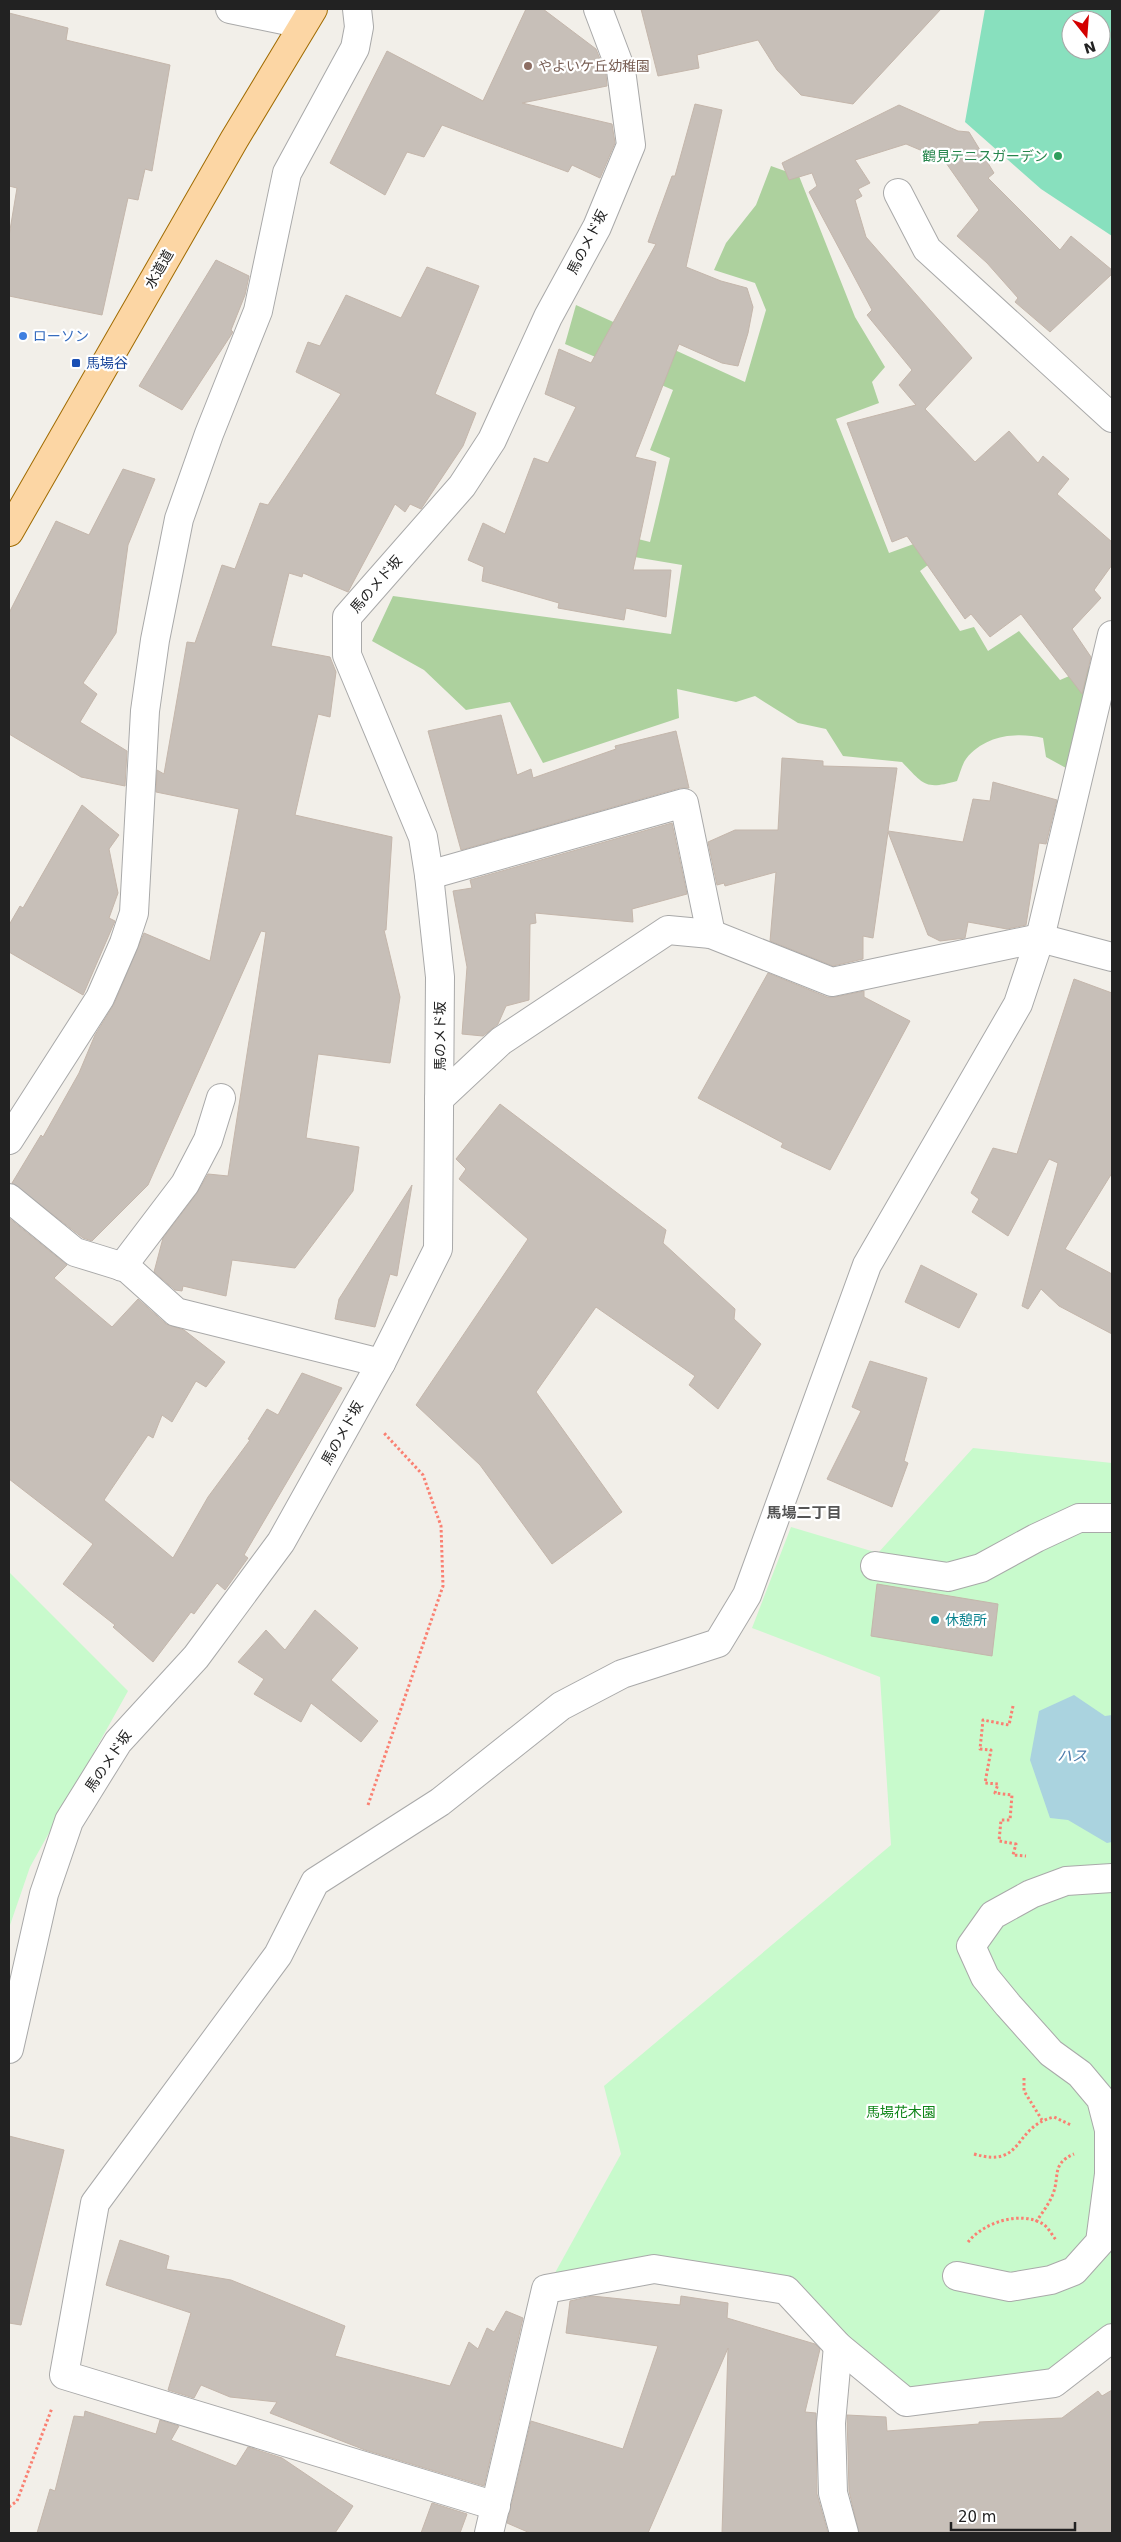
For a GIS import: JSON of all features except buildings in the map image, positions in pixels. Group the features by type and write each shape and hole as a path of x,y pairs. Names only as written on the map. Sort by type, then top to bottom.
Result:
{"main road":[{"name":"水道道","path":"9,532 234,140 308,16"}],"street":[{"path":"230,9 308,16"},
{"path":"9,1140 100,998 124,943 134,913 145,711 155,640 179,519 209,434 258,311 287,173 355,48 359,27 357,9"},
{"name":"馬のメド坂","path":"9,2048 44,1894 69,1821 118,1742 196,1657 281,1542 380,1363 438,1249 440,977 429,875 423,837 347,655 347,617 462,486 492,440 548,317 597,227 631,145 621,70 598,9"},
{"path":"898,193 927,249 1112,418"},
{"path":"496,2506 64,2375 95,2203 278,1955 315,1882 440,1802 561,1706 622,1674 718,1643 747,1595 866,1265 1018,1004 1040,938 1112,635"},
{"path":"429,875 684,803 711,934"},
{"path":"439,1099 501,1041 668,930 711,934 832,982 1040,938 1112,957"},
{"path":"122,1267 185,1184 208,1140 221,1098"},
{"path":"9,1198 74,1252 127,1268 176,1312 380,1363"},
{"path":"875,1566 948,1577 981,1568 1036,1538 1079,1518 1112,1518"},
{"path":"956,2276 1010,2287 1051,2280 1074,2270 1100,2242 1106,2212 1097,2146 1109,2130 1101,2099 1080,2074 1051,2053 984,1977 971,1946 993,1915 1031,1894 1066,1881 1112,1878"},
{"path":"489,2533 546,2288 654,2268 786,2290 838,2346 906,2402 1054,2383 1112,2338"},
{"path":"838,2346 831,2423 832,2463 833,2493 844,2533"}],"path":[{"path":"349,1860 443,1586 441,1526 424,1475 357,1405"},
{"path":"1013,1706 1009,1725 983,1720 980,1748 991,1750 985,1784 998,1784 995,1793 1012,1795 1010,1820 1001,1820 999,1841 1016,1844 1013,1856 1028,1857"},
{"path":"974,2154 998,2158 1012,2152 1029,2129 1042,2120 1054,2117 1070,2124 1097,2146"},
{"path":"1036,2222 1054,2193 1055,2174 1064,2158 1097,2146"},
{"path":"956,2276 950,2274 956,2256 970,2239 986,2226 1008,2220 1029,2219 1044,2225 1068,2254 1074,2270"},
{"path":"9,2507 17,2501 64,2375"}],"green space":[{"name":"鶴見テニスガーデン","path":"985,9 1112,9 1112,236 1041,189 965,122"},
{"path":"771,166 799,176 855,317 885,367 872,382 879,403 836,419 889,553 944,533 954,545 920,571 960,631 974,627 988,651 1019,631 1060,680 1090,667 1066,768 1046,757 1043,738 1022,735 1001,737 982,745 974,751 962,766 957,781 938,785 926,784 915,776 902,762 843,756 826,729 798,723 755,696 736,702 677,689 679,718 543,763 510,702 466,710 424,670 372,641 393,596 671,634 682,565 551,543 558,519 650,542 670,458 650,450 673,390 565,344 576,305 745,382 766,310 755,283 714,270 726,243 756,205"},
{"name":"馬場花木園","path":"973,1448 1112,1463 1112,2338 1054,2383 906,2402 786,2290 654,2269 546,2289 621,2154 604,2086 891,1845 880,1677 752,1628 791,1527 878,1553"},
{"path":"9,1572 128,1691 30,1867 9,1928"}],"water":[{"name":"ハス","path":"1074,1695 1105,1716 1112,1715 1112,1842 1107,1843 1068,1820 1050,1818 1030,1760 1039,1711"}],"place":[{"name":"やよいケ丘幼稚園","path":"528,66"},
{"name":"鶴見テニスガーデン","path":"1058,156"},
{"name":"ローソン","path":"23,336"},
{"name":"馬場谷","path":"76,363"},
{"name":"休憩所","path":"935,1620"}],"district":[{"name":"馬場二丁目","path":"804,1513"}]}
